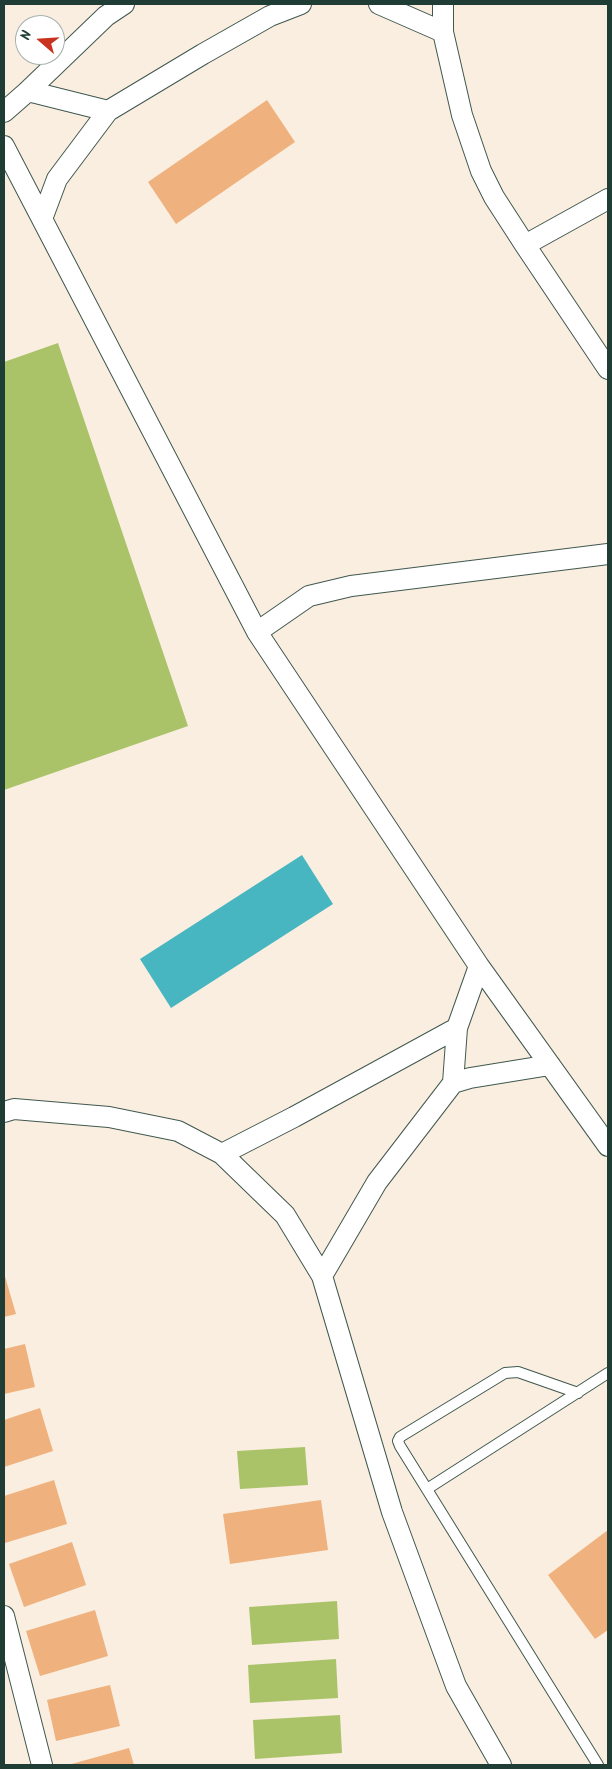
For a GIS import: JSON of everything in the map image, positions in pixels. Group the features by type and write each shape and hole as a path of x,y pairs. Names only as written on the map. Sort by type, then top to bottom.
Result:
{"street":[{"path":"4,112 106,16 124,4"},
{"path":"42,219 57,179 108,111 270,16 301,4"},
{"path":"379,4 443,32"},
{"path":"443,4 443,32 462,115 481,170 494,197 608,369"},
{"path":"28,91 108,111"},
{"path":"4,146 257,632 479,966 608,1146"},
{"path":"525,245 608,199"},
{"path":"257,632 309,596 351,586 608,554"},
{"path":"322,1276 377,1182 453,1083 456,1028 479,966"},
{"path":"222,1154 294,1117 456,1028"},
{"path":"453,1083 470,1078 550,1065"},
{"path":"4,1112 14,1109 109,1117 178,1131 222,1154 286,1215 322,1276 392,1512 456,1686 500,1765"},
{"path":"4,1616 42,1765"}],"lane":[{"path":"578,1393 518,1372 505,1373 400,1436 398,1441 598,1765"},
{"path":"427,1489 608,1373"}],"green space":[{"path":"58,343 188,726 4,790 4,362"},
{"path":"305,1447 308,1485 240,1489 237,1451"},
{"path":"337,1601 339,1639 252,1645 249,1607"},
{"path":"336,1659 338,1698 250,1703 248,1665"},
{"path":"340,1715 342,1753 255,1759 253,1720"}],"water":[{"path":"302,855 333,904 171,1008 140,959"}],"building":[{"path":"267,100 295,142 176,224 148,182"},
{"path":"4,1273 16,1314 4,1317"},
{"path":"25,1344 35,1387 4,1394 4,1349"},
{"path":"40,1408 53,1451 4,1467 4,1420"},
{"path":"54,1480 67,1524 5,1543 4,1496"},
{"path":"321,1500 328,1550 230,1564 223,1514"},
{"path":"608,1530 608,1630 595,1639 548,1575"},
{"path":"72,1542 86,1585 24,1607 9,1564"},
{"path":"95,1610 108,1656 40,1676 26,1631"},
{"path":"110,1685 120,1726 56,1741 47,1700"},
{"path":"129,1748 134,1765 68,1765"}]}
